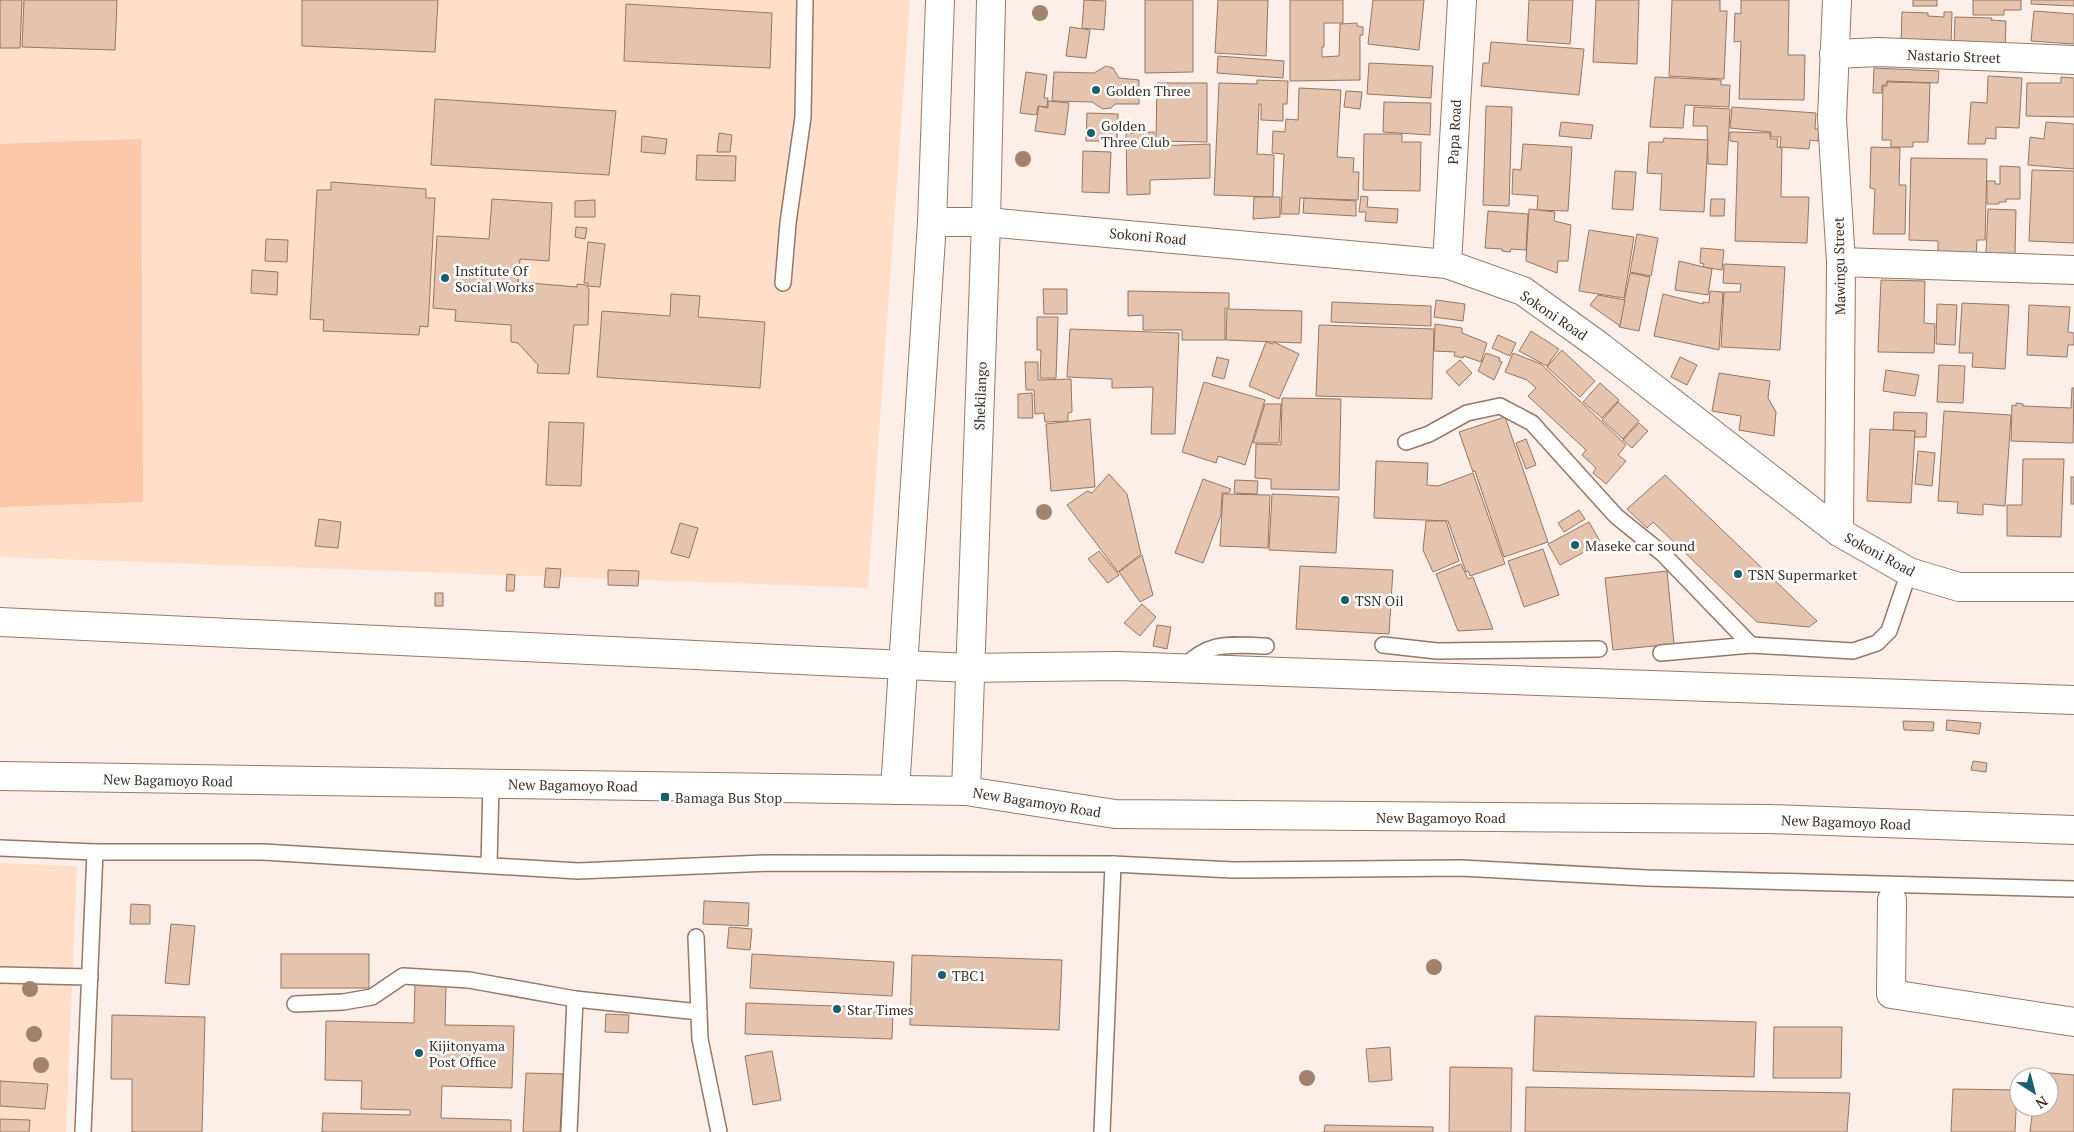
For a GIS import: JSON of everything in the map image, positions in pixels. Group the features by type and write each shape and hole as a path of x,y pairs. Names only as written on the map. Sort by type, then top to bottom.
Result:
{"main road":[{"path":"895,790 932,222 940,0"},
{"name":"Shekilango","path":"966,791 986,222 991,0"},
{"name":"Papa Road","path":"1447,264 1462,0"},
{"name":"Mawingu Street","path":"1837,0 1832,120 1841,262 1839,532"},
{"name":"Nastario Street","path":"1834,54 1879,52 2074,60"},
{"name":"Sokoni Road","path":"932,222 986,222 1447,264 1523,292 1598,345 1839,532 1909,572 1959,588 2074,588"},
{"path":"1841,262 2074,270"},
{"path":"0,622 969,668 1118,666 1533,683 2074,700"},
{"name":"New Bagamoyo Road","path":"0,776 966,791 1115,814 1768,819 2074,830"},
{"path":"1892,900 1891,994 2074,1022"}],"lane":[{"path":"783,283 788,224 803,117 805,0"},
{"path":"1406,442 1429,434 1467,413 1500,406 1532,422 1616,516 1663,554 1751,645"},
{"path":"1661,653 1751,645 1853,651 1877,643 1889,631 1909,572"},
{"path":"1183,668 1193,657 1220,644 1266,646"},
{"path":"1383,644 1437,651 1599,648"},
{"path":"489,865 491,784"},
{"path":"0,848 95,852 263,852 578,871 767,863 1113,864 1233,870 1461,868 1656,878 2074,889"},
{"path":"83,1132 95,852"},
{"path":"1102,1132 1113,864"},
{"path":"696,937 700,1039 719,1132"},
{"path":"0,975 90,977"},
{"path":"295,1004 343,1002 372,997 403,976 469,980 575,999 699,1012"},
{"path":"569,1132 575,999"}],"shaded area":[{"name":"Institute Of Social Works","path":"0,0 910,0 868,588 0,557"},
{"path":"141,139 143,502 0,507 0,144"},
{"path":"0,863 77,866 66,1132 0,1132"}],"building":[{"path":"0,0 22,0 20,48 0,48"},
{"path":"24,0 117,0 115,50 22,47"},
{"path":"302,0 438,0 435,52 302,46"},
{"path":"1084,0 1106,1 1104,30 1082,28"},
{"path":"1145,0 1193,0 1193,72 1145,73"},
{"path":"1218,0 1268,0 1266,56 1215,53"},
{"path":"1290,0 1343,0 1343,23 1324,23 1322,57 1339,56 1340,24 1357,23 1357,26 1363,27 1363,35 1360,35 1360,80 1290,81"},
{"path":"1373,0 1424,0 1419,50 1368,44"},
{"path":"1529,0 1573,0 1570,44 1527,41"},
{"path":"1596,0 1639,0 1637,64 1593,62"},
{"path":"1672,0 1720,0 1720,11 1727,11 1724,79 1669,76"},
{"path":"1741,0 1789,0 1788,55 1805,55 1804,100 1739,99 1741,41 1734,42 1735,13 1741,14"},
{"path":"1913,0 1937,0 1937,6 1913,6"},
{"path":"1973,0 2021,0 2021,10 2004,10 2004,15 1973,15"},
{"path":"2031,0 2074,0 2074,6 2031,4"},
{"path":"626,4 772,13 770,68 624,61"},
{"path":"2034,11 2074,14 2074,44 2031,41"},
{"path":"1902,12 1928,13 1928,16 1944,17 1944,12 1952,12 1951,46 1901,44"},
{"path":"1955,17 1992,18 1991,20 2006,21 2005,48 1954,47"},
{"path":"1070,27 1090,30 1086,58 1066,56"},
{"path":"1491,42 1584,49 1579,95 1481,86 1483,63 1489,63"},
{"path":"1218,56 1284,61 1283,78 1217,73"},
{"path":"1369,63 1433,66 1431,98 1367,94"},
{"name":"Golden Three","path":"1106,66 1113,68 1119,78 1139,80 1139,104 1115,104 1111,108 1103,109 1092,102 1052,101 1054,72 1094,73"},
{"path":"1874,68 1939,71 1938,83 1887,81 1886,85 1882,85 1882,93 1873,93"},
{"path":"1026,72 1047,75 1044,98 1048,98 1047,107 1038,106 1036,115 1020,113"},
{"path":"1988,76 2022,78 2019,128 1996,127 1996,139 1986,138 1985,144 1968,144 1971,102 1987,103"},
{"path":"1655,77 1721,80 1721,85 1730,85 1729,107 1685,105 1683,128 1650,127"},
{"path":"2061,77 2074,78 2074,117 2026,116 2027,83 2061,83"},
{"path":"1257,80 1288,81 1287,104 1283,104 1283,121 1261,120 1261,104 1259,104 1257,154 1274,155 1273,197 1214,195 1219,83 1257,84"},
{"path":"1887,82 1930,83 1928,142 1913,142 1913,147 1891,147 1891,140 1882,140 1883,86 1887,86"},
{"path":"1157,83 1207,83 1207,142 1156,141"},
{"path":"1299,88 1341,90 1337,157 1354,158 1353,172 1359,172 1358,200 1300,198 1299,214 1281,214 1284,154 1272,153 1273,131 1285,132 1286,119 1298,120"},
{"path":"1346,91 1362,92 1360,109 1344,107"},
{"path":"435,99 616,111 609,175 431,165"},
{"path":"1048,101 1069,103 1065,135 1035,131 1039,106 1048,108"},
{"path":"1384,102 1431,103 1430,135 1383,132"},
{"path":"1486,106 1512,107 1509,206 1483,205"},
{"path":"1694,107 1730,109 1727,165 1708,164 1707,126 1693,126"},
{"path":"1732,107 1816,113 1815,129 1819,129 1818,141 1810,140 1809,149 1780,147 1781,137 1771,137 1771,132 1730,128"},
{"path":"1087,113 1118,114 1117,141 1086,141"},
{"path":"1561,122 1593,125 1591,139 1559,136"},
{"path":"2046,122 2074,124 2074,169 2028,165 2030,137 2044,139"},
{"path":"1154,132 1155,146 1210,144 1210,178 1150,180 1150,194 1127,195 1126,133"},
{"path":"1730,132 1770,133 1770,139 1778,139 1777,147 1782,148 1781,197 1809,197 1807,243 1735,241 1738,142 1730,141"},
{"path":"719,133 732,135 730,152 717,152"},
{"path":"1364,134 1402,134 1402,142 1421,142 1420,191 1363,190"},
{"path":"642,136 667,139 665,154 641,152"},
{"path":"1664,138 1708,140 1704,212 1660,210 1662,174 1647,173 1649,142 1663,142"},
{"path":"1523,144 1572,147 1568,211 1537,210 1538,196 1512,194 1513,169 1521,170"},
{"path":"1871,147 1900,148 1899,185 1906,185 1905,234 1873,234 1875,189 1870,188"},
{"path":"1083,151 1111,152 1109,193 1082,192"},
{"path":"697,155 736,156 735,181 696,180"},
{"path":"1911,158 1987,159 1985,240 1977,240 1976,256 1938,255 1938,241 1909,240"},
{"path":"2000,166 2020,167 2020,199 2006,199 2006,202 1999,202 1999,204 1987,204 1987,181 1995,181 1995,184 2000,184"},
{"path":"2032,170 2074,171 2074,243 2029,241"},
{"path":"1615,171 1636,172 1633,210 1612,209"},
{"path":"331,182 426,189 426,198 435,198 428,327 420,326 419,335 323,331 324,320 310,319 317,190 331,190"},
{"path":"1361,196 1368,197 1367,207 1398,209 1397,223 1365,221 1366,212 1359,212"},
{"path":"1254,197 1280,197 1280,217 1253,219"},
{"path":"1304,198 1356,201 1356,216 1303,213"},
{"path":"492,199 552,203 549,261 520,259 518,282 577,287 577,284 586,285 589,289 588,325 574,325 569,374 537,373 538,365 518,343 511,342 511,325 455,321 456,310 433,308 437,236 489,239"},
{"path":"1711,199 1725,199 1724,216 1710,216"},
{"path":"595,200 595,217 575,217 575,201"},
{"path":"1529,209 1555,212 1554,221 1571,225 1568,261 1558,261 1557,273 1526,261"},
{"path":"1988,209 2016,210 2015,254 1986,253"},
{"path":"1488,211 1528,214 1526,250 1511,249 1510,252 1502,251 1502,249 1485,248"},
{"path":"576,227 587,228 585,239 575,237"},
{"path":"1589,230 1634,237 1624,298 1579,291"},
{"path":"1637,234 1658,238 1651,276 1630,272"},
{"path":"266,239 288,240 287,262 265,261"},
{"path":"588,242 605,244 600,287 588,286 588,283 584,283"},
{"path":"1701,248 1724,250 1722,270 1703,267 1704,264 1700,263"},
{"path":"1679,261 1712,269 1708,295 1675,290"},
{"path":"1724,264 1785,267 1780,350 1721,347 1724,292 1740,292 1741,284 1723,283"},
{"path":"252,270 278,272 277,295 251,293"},
{"path":"1630,273 1650,277 1639,331 1619,327"},
{"path":"1881,280 1925,281 1924,323 1935,324 1934,353 1878,352"},
{"path":"1043,289 1067,289 1067,314 1044,314"},
{"path":"1128,291 1229,293 1229,308 1225,308 1225,340 1182,340 1182,330 1143,330 1143,315 1128,316"},
{"path":"1710,291 1723,292 1719,350 1654,336 1663,294 1703,304 1703,302 1709,303"},
{"path":"671,294 700,296 698,317 765,322 760,388 597,377 602,311 670,316"},
{"path":"1598,295 1625,300 1620,326 1590,305"},
{"path":"1436,300 1465,304 1463,321 1434,317"},
{"path":"1332,302 1431,306 1431,326 1331,322"},
{"path":"1962,303 2009,305 2005,369 1972,367 1973,353 1959,353"},
{"path":"1937,304 1957,305 1955,345 1936,344"},
{"path":"2029,305 2070,307 2068,332 2074,333 2074,345 2068,345 2067,357 2027,355"},
{"path":"1227,309 1302,311 1301,343 1226,340"},
{"path":"1037,317 1058,317 1056,378 1040,378 1041,350 1037,350"},
{"path":"1435,324 1462,328 1462,333 1487,343 1481,362 1464,356 1463,358 1454,356 1455,352 1434,351"},
{"path":"1319,325 1434,329 1432,399 1316,396"},
{"path":"1070,329 1179,333 1175,434 1151,434 1153,387 1112,388 1112,379 1067,377"},
{"path":"1531,331 1559,349 1547,366 1519,351"},
{"path":"1498,335 1516,343 1510,356 1492,348"},
{"path":"1266,342 1273,344 1274,342 1299,354 1279,399 1249,386"},
{"path":"1562,350 1595,381 1580,397 1547,367"},
{"path":"1486,353 1500,358 1499,361 1502,362 1494,380 1478,371"},
{"path":"1513,353 1541,364 1626,445 1618,455 1626,461 1606,484 1593,473 1596,468 1582,455 1586,450 1528,396 1536,388 1527,380 1505,372"},
{"path":"1217,357 1229,360 1224,379 1212,376"},
{"path":"1680,357 1697,365 1687,385 1671,377"},
{"path":"1460,360 1472,373 1459,386 1446,372"},
{"path":"1025,362 1038,362 1038,380 1071,379 1072,412 1068,413 1068,421 1045,422 1044,413 1035,414 1034,390 1026,390"},
{"path":"1939,365 1965,366 1963,403 1937,402"},
{"path":"1886,370 1919,375 1915,396 1883,391"},
{"path":"1719,373 1770,381 1768,398 1776,412 1774,436 1739,430 1741,416 1712,411"},
{"path":"1204,382 1265,400 1245,465 1218,456 1216,463 1182,452"},
{"path":"1600,383 1619,400 1602,418 1583,402"},
{"path":"2072,388 2074,388 2073,443 2011,441 2012,405 2016,406 2016,403 2023,404 2023,406 2071,408"},
{"path":"1032,393 1033,418 1018,418 1018,394"},
{"path":"1282,398 1341,399 1339,490 1271,489 1271,479 1255,478 1256,444 1281,445"},
{"path":"1618,402 1639,421 1623,439 1602,420"},
{"path":"1265,404 1281,404 1279,443 1253,443"},
{"path":"1944,411 2011,415 2005,506 1983,504 1983,515 1957,513 1958,502 1938,501"},
{"path":"1894,412 1927,413 1926,437 1914,437 1915,431 1893,430"},
{"path":"1505,417 1548,542 1504,557 1475,471 1473,472 1459,432"},
{"path":"1090,419 1095,487 1051,491 1046,424"},
{"path":"549,422 584,423 581,486 546,485"},
{"path":"1639,423 1648,431 1632,448 1623,440"},
{"path":"1870,429 1915,431 1911,503 1867,501"},
{"path":"1526,439 1536,465 1526,469 1516,443"},
{"path":"1918,451 1935,453 1932,486 1915,484"},
{"path":"2023,459 2064,459 2061,537 2007,536 2007,505 2022,505"},
{"path":"1376,461 1428,463 1427,485 1438,486 1473,473 1505,564 1470,576 1468,571 1466,572 1448,521 1374,518"},
{"path":"1109,474 1127,494 1141,554 1118,572 1067,505 1087,491 1092,493"},
{"name":"TSN Supermarket","path":"1665,475 1817,621 1809,627 1757,622 1653,522 1647,528 1627,509"},
{"path":"2071,477 2074,477 2074,504 2071,504"},
{"path":"1203,479 1231,489 1229,493 1222,493 1221,515 1203,563 1175,553"},
{"path":"1235,480 1258,481 1257,494 1234,493"},
{"path":"1223,494 1270,495 1268,548 1220,546"},
{"path":"1272,494 1339,497 1336,553 1269,550"},
{"path":"1579,510 1585,519 1564,532 1558,523"},
{"path":"319,519 341,522 338,548 315,546"},
{"path":"1426,521 1446,521 1459,561 1433,572 1423,550"},
{"path":"1589,522 1601,543 1560,565 1548,544"},
{"path":"680,523 698,528 689,558 671,553"},
{"path":"1543,549 1559,595 1524,607 1508,561"},
{"path":"1099,551 1119,575 1108,583 1088,559"},
{"path":"1142,555 1153,595 1140,602 1119,572"},
{"path":"1461,564 1468,579 1473,577 1493,629 1458,631 1436,574"},
{"name":"TSN Oil","path":"1300,566 1393,570 1389,634 1296,629"},
{"path":"546,568 561,569 559,588 544,587"},
{"path":"608,570 639,571 638,586 608,585"},
{"path":"1667,571 1674,644 1613,650 1605,578"},
{"path":"507,574 515,575 514,591 506,591"},
{"path":"435,593 443,593 443,606 435,606"},
{"path":"1142,604 1156,617 1140,636 1124,623"},
{"path":"1157,625 1171,627 1167,649 1153,646"},
{"path":"1947,720 1981,723 1979,734 1946,730"},
{"path":"1903,721 1934,722 1933,731 1904,730"},
{"path":"1973,761 1987,763 1986,772 1971,770"},
{"path":"704,901 749,903 748,926 703,924"},
{"path":"131,904 150,905 150,924 130,924"},
{"path":"171,924 195,926 189,985 165,983"},
{"path":"729,927 752,929 750,950 727,948"},
{"path":"281,954 369,954 369,988 281,988"},
{"path":"752,954 894,962 892,996 750,988"},
{"path":"912,955 1062,960 1059,1030 910,1025"},
{"name":"Kijitonyama Post Office","path":"415,984 446,985 445,1025 514,1026 512,1088 442,1086 441,1118 511,1120 511,1132 322,1132 323,1113 410,1115 410,1110 361,1109 362,1081 325,1080 326,1021 414,1023"},
{"path":"746,1003 893,1008 892,1039 745,1034"},
{"path":"606,1014 629,1015 628,1033 605,1032"},
{"path":"112,1015 205,1017 202,1132 132,1132 132,1079 111,1079"},
{"path":"1535,1016 1756,1022 1754,1077 1533,1071"},
{"path":"1774,1027 1842,1027 1841,1078 1773,1078"},
{"path":"1390,1047 1392,1080 1369,1082 1366,1049"},
{"path":"772,1051 781,1100 753,1105 745,1056"},
{"path":"1450,1067 1512,1068 1511,1132 1449,1132"},
{"name":"Kijitonyama Post Office","path":"526,1073 563,1074 560,1132 523,1132"},
{"path":"2059,1074 2074,1075 2074,1132 2030,1132 2032,1117 2059,1117"},
{"path":"0,1081 48,1084 45,1109 0,1106"},
{"path":"1526,1087 1850,1093 1847,1132 1525,1132"},
{"path":"1953,1089 2009,1090 2009,1117 2016,1117 2015,1132 1951,1132"},
{"path":"0,1119 30,1120 29,1132 0,1132"},
{"path":"1325,1125 1433,1127 1433,1132 1324,1132"}],"place":[{"name":"Golden Three","path":"1096,90"},
{"name":"Golden Three Club","path":"1091,133"},
{"name":"Institute Of Social Works","path":"445,278"},
{"name":"Maseke car sound","path":"1575,545"},
{"name":"TSN Supermarket","path":"1738,574"},
{"name":"TSN Oil","path":"1345,600"},
{"name":"Bamaga Bus Stop","path":"665,797"},
{"name":"TBC1","path":"942,975"},
{"name":"Star Times","path":"837,1009"},
{"name":"Kijitonyama Post Office","path":"419,1053"}]}
